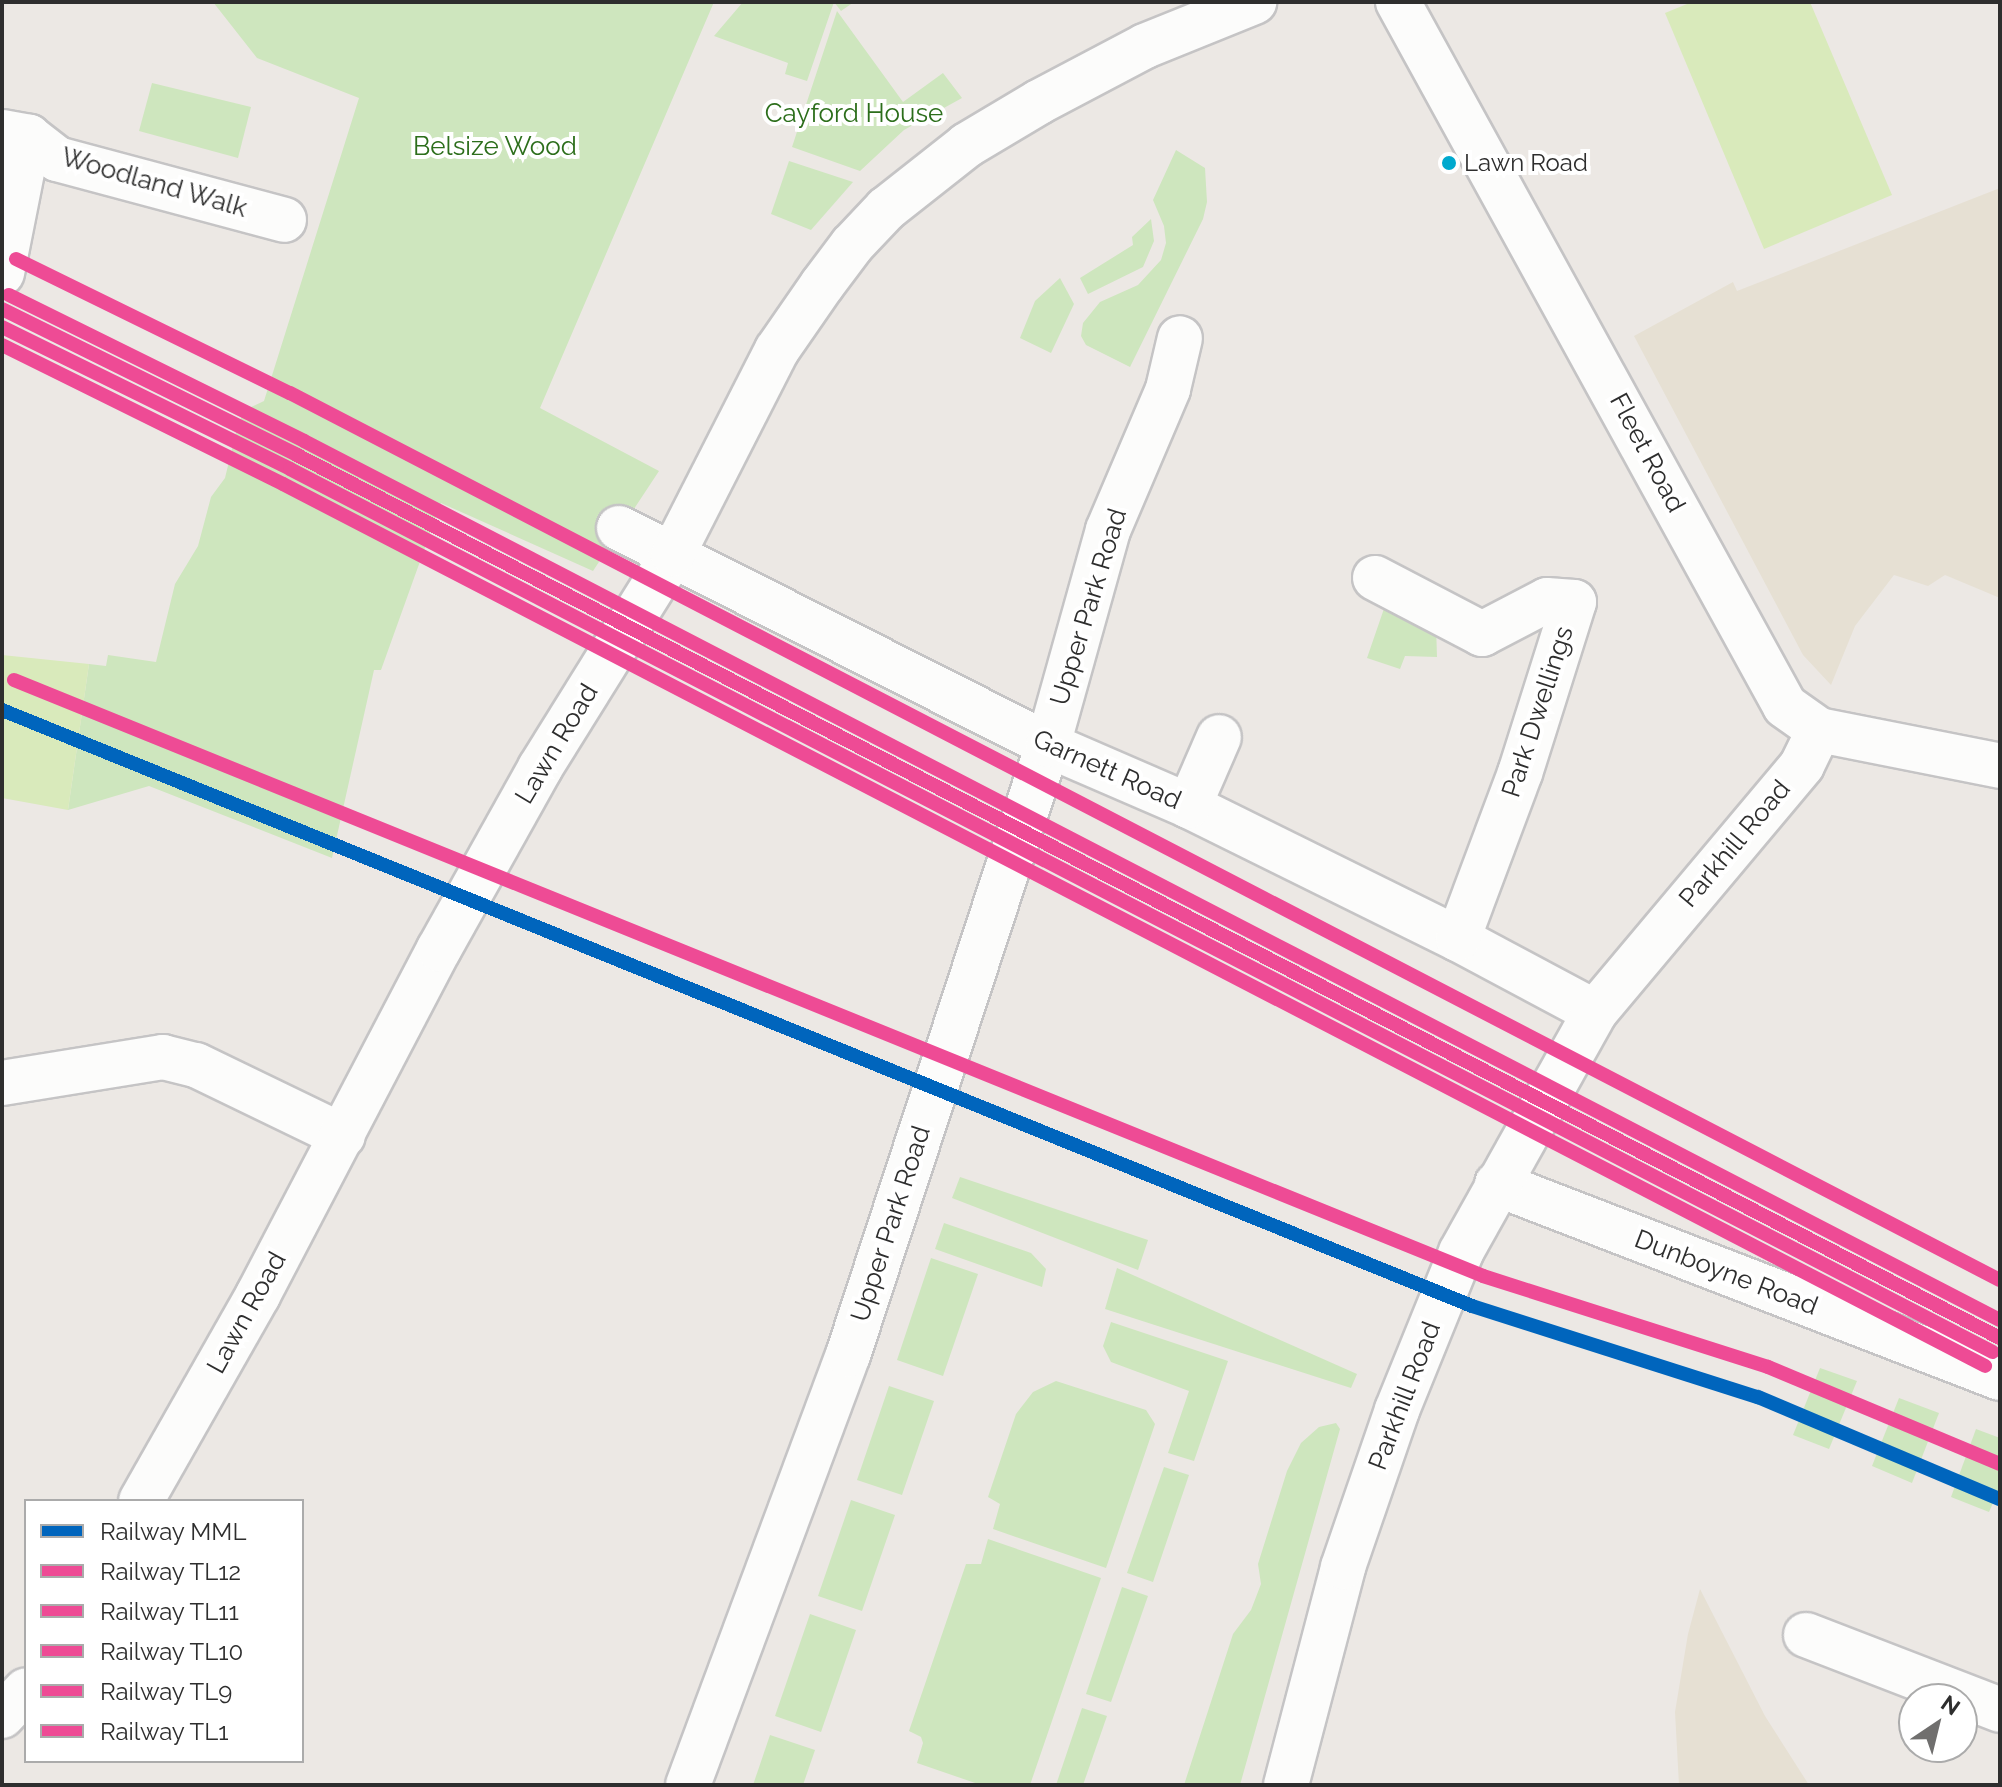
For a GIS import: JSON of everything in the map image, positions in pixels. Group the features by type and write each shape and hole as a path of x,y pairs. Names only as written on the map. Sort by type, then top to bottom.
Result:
{"street":[{"name":"Lawn Road","path":"142,1499 343,1136 439,949 540,768 673,554 777,350 852,245 886,209 938,165 1039,102 1145,46 1254,2"},
{"name":"Fleet Road","path":"1398,2 1627,413 1785,706 1819,730 2000,766"},
{"name":"Woodland Walk","path":"15,134 57,159 284,220"},
{"path":"2,273 15,134"},
{"name":"Upper Park Road","path":"688,1785 848,1355 1048,745 1108,530 1167,392 1180,338"},
{"name":"Garnett Road","path":"619,528 1048,745 1189,806 1458,939 1595,1012"},
{"name":"Park Dwellings","path":"1375,578 1482,634 1547,600 1574,602 1520,773 1458,939"},
{"name":"Parkhill Road","path":"1286,1785 1343,1567 1397,1410 1461,1252 1595,1012 1802,765 1819,730"},
{"path":"1189,806 1219,737"},
{"path":"2,1083 163,1057 196,1065 343,1136"},
{"name":"Dunboyne Road","path":"1497,1184 2000,1378"},
{"path":"1806,1635 2000,1710"},
{"path":"2,1716 24,1692"}],"shaded area":[{"path":"2000,188 2000,598 1945,575 1928,586 1894,575 1855,626 1831,685 1803,655 1634,336 1733,282 1737,291"},
{"path":"1700,1589 1765,1716 1809,1785 1679,1785 1675,1712 1688,1634"}],"green space":[{"name":"Belsize Wood","path":"213,2 714,2 540,408 659,471 593,571 441,503 381,670 374,670 332,858 149,786 68,810 89,664 106,666 108,655 156,662 175,584 198,546 211,497 225,478 238,424 245,410 264,401 359,98 257,58"},
{"path":"743,2 834,2 807,81 785,74 788,63 714,36"},
{"path":"834,2 854,2 841,11"},
{"path":"1692,2 1810,2 1892,195 1764,249 1665,13"},
{"name":"Cayford House","path":"837,11 903,102 943,73 962,98 904,130 860,171 792,147"},
{"path":"152,83 251,107 238,158 139,131"},
{"path":"1176,150 1205,168 1207,202 1203,219 1130,367 1086,345 1081,336 1083,323 1100,302 1138,285 1161,260 1166,243 1164,226 1153,200"},
{"path":"789,161 853,182 811,230 771,214"},
{"path":"1151,219 1154,241 1143,267 1088,294 1080,278 1133,245 1132,237"},
{"path":"1060,278 1074,304 1051,353 1020,338 1035,301"},
{"path":"1388,597 1436,625 1437,657 1405,656 1400,669 1367,658"},
{"path":"2,655 89,664 68,810 2,798"},
{"path":"960,1177 1148,1240 1138,1270 952,1198"},
{"path":"944,1223 1031,1253 1046,1269 1042,1287 935,1249"},
{"path":"931,1258 978,1274 943,1376 897,1360"},
{"path":"1117,1268 1357,1374 1351,1388 1105,1309"},
{"path":"1111,1322 1228,1361 1194,1461 1168,1453 1189,1391 1111,1362 1103,1346"},
{"path":"1820,1368 1857,1381 1829,1449 1793,1435"},
{"path":"1056,1381 1146,1410 1155,1424 1106,1568 993,1529 1000,1504 988,1497 1016,1414 1033,1392"},
{"path":"889,1386 934,1401 902,1495 857,1480"},
{"path":"1899,1398 1939,1413 1912,1483 1872,1466"},
{"path":"1336,1423 1340,1429 1240,1785 1184,1785 1233,1634 1251,1610 1261,1584 1258,1564 1287,1471 1301,1443 1319,1427"},
{"path":"1976,1429 2000,1438 2000,1487 1989,1512 1951,1497"},
{"path":"1164,1467 1189,1475 1153,1582 1127,1573"},
{"path":"851,1500 895,1515 862,1611 818,1596"},
{"path":"988,1539 1101,1578 1030,1785 981,1785 917,1763 923,1743 921,1737 909,1731 966,1564 981,1564"},
{"path":"1122,1587 1148,1596 1111,1702 1086,1694"},
{"path":"810,1614 856,1630 821,1732 775,1716"},
{"path":"1082,1708 1107,1716 1083,1785 1056,1785"},
{"path":"770,1735 815,1750 803,1785 753,1785"}],"rail line":[{"name":"TL1","path":"16,259 290,393 2000,1280"},
{"name":"TL10","path":"9,295 304,441 2000,1320"},
{"name":"TL12","path":"2,309 297,455 2000,1338"},
{"name":"TL11","path":"2,327 290,469 1993,1352"},
{"name":"TL9","path":"2,345 283,484 1985,1366"},
{"name":"TL1","path":"14,680 1483,1276 1768,1367 2000,1464"},
{"name":"MML","path":"2,710 1472,1306 1758,1397 2000,1499"}],"place":[{"name":"Lawn Road","path":"1449,163"}]}
